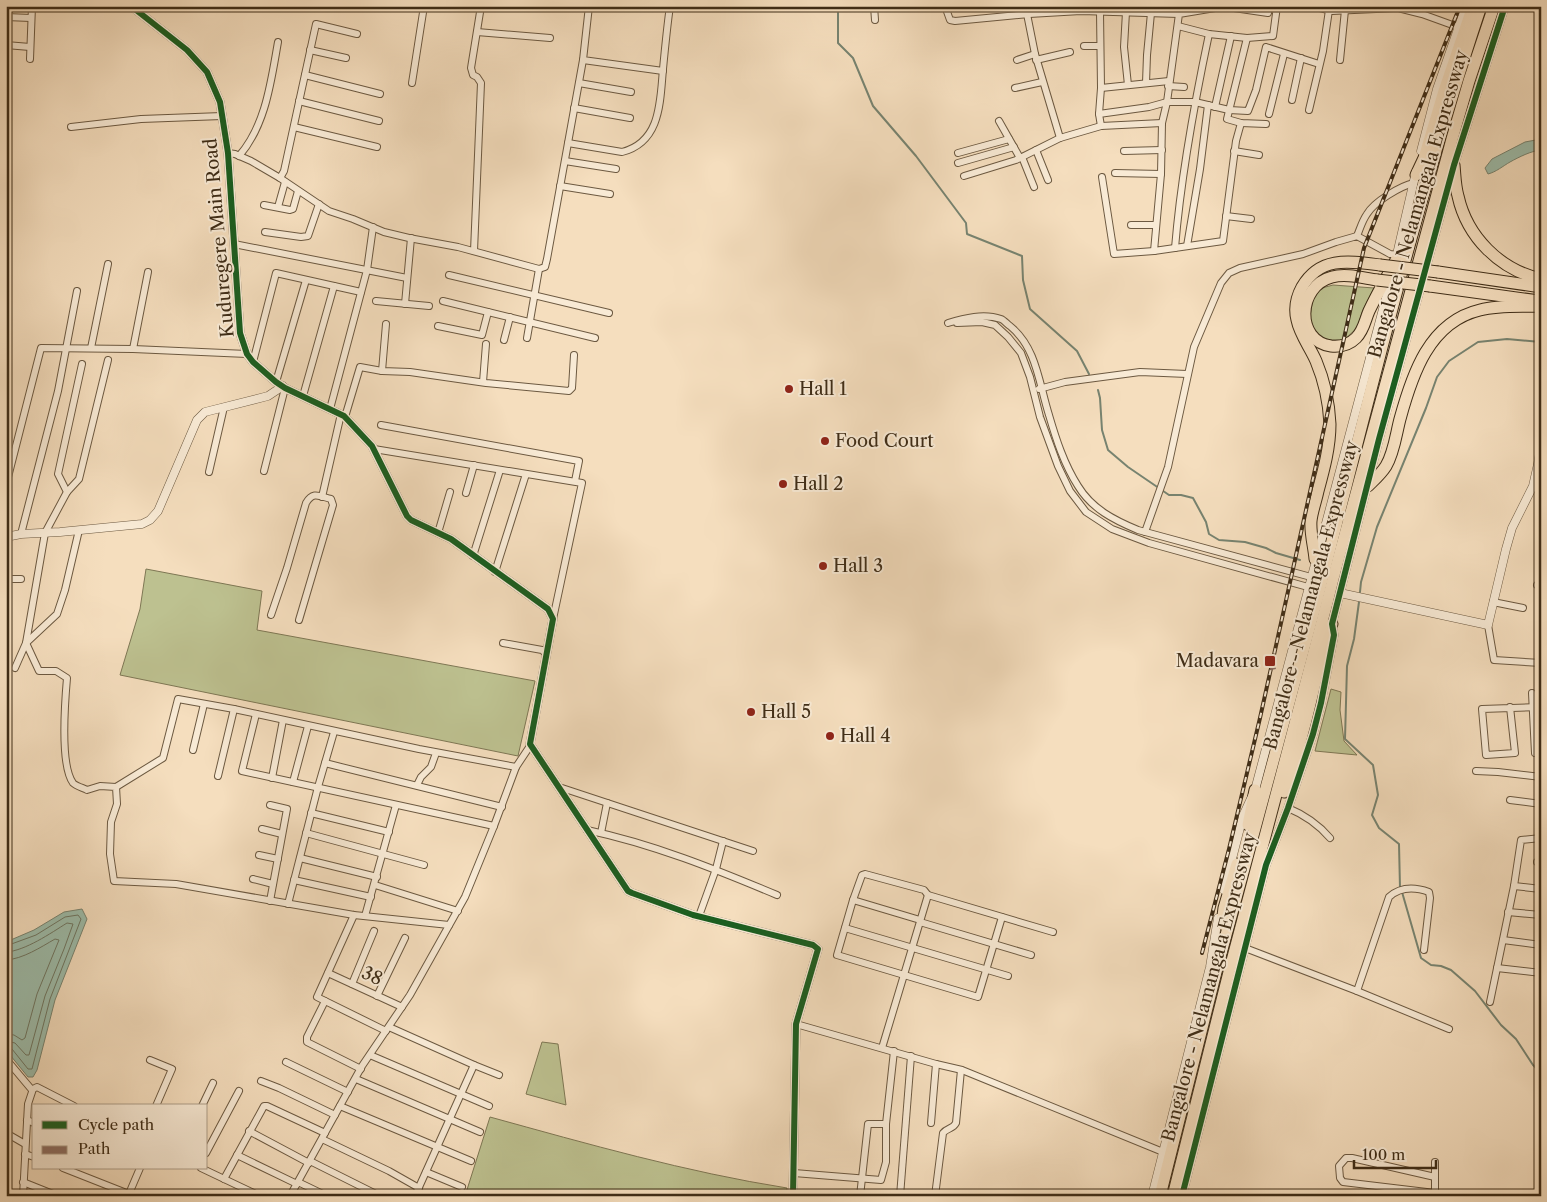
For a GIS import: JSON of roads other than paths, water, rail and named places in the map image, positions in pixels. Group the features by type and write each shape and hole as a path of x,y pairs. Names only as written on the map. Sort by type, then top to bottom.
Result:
{"highway":[{"path":"1414,179 1424,158 1472,6"},
{"name":"Bangalore - Nelamangala Expressway","path":"1173,1196 1229,972 1268,829 1323,597 1430,168 1481,6"},
{"name":"Bangalore - Nelamangala Expressway","path":"1329,574 1452,139 1494,6"},
{"path":"1454,165 1457,192 1462,209 1481,241 1493,255 1512,269 1541,279"},
{"path":"1396,258 1368,312 1363,328 1354,340 1341,346 1325,345 1311,334 1305,318 1305,304 1308,296 1318,284 1331,277 1346,275 1377,280 1430,286 1541,301"},
{"path":"1315,559 1311,522 1328,449 1329,413 1317,364 1300,330 1295,310 1299,293 1311,275 1328,264 1351,261 1541,287"},
{"path":"1368,486 1388,464 1413,376 1422,357 1434,339 1454,321 1471,312 1507,306 1541,306"},
{"name":"Bangalore - Nelamangala Expressway","path":"1160,1196 1216,968 1323,597"},
{"path":"1268,829 1291,774 1317,677 1327,630 1332,624"},
{"path":"1216,968 1224,908 1250,818 1255,790"}],"street":[{"path":"30,59 32,6"},
{"name":"Kuduregere Main Road","path":"131,6 187,50 207,72 220,102 228,153 240,333 247,354 253,362 281,385 343,416 374,449 407,516 411,520 451,539 548,609 553,619"},
{"path":"412,83 424,6"},
{"path":"474,251 482,94 481,83 473,75 471,68 481,6"},
{"path":"228,153 251,161 329,211 372,227 396,235 458,247 540,269 545,267 583,60 589,6"},
{"path":"568,143 622,152 640,144 649,135 660,108 670,6"},
{"path":"874,6 875,20"},
{"path":"945,6 950,20 956,22 1051,10 1179,14 1227,6 1268,12"},
{"path":"1026,6 1042,82 1060,138"},
{"path":"1178,26 1209,34 1247,38 1273,36 1277,6"},
{"path":"1313,6 1329,10 1382,7 1406,10 1458,27"},
{"path":"1152,1196 1210,967 1222,899 1243,816 1255,790 1396,258 1437,89 1466,6"},
{"path":"1182,1196 1266,865 1288,808 1321,703 1334,635 1332,624 1454,165 1504,6"},
{"path":"1309,110 1323,51 1329,10"},
{"path":"1340,60 1345,10"},
{"path":"1100,12 1101,126"},
{"path":"1126,12 1124,47 1128,85"},
{"path":"1146,84 1152,13"},
{"path":"1154,251 1162,174 1162,123 1167,102 1179,14"},
{"path":"6,17 31,18"},
{"path":"278,207 316,24 356,34"},
{"path":"478,32 550,38"},
{"path":"1175,248 1180,197 1194,102 1209,34"},
{"path":"1187,246 1212,106 1231,36"},
{"path":"1247,38 1227,119 1241,123 1266,124"},
{"path":"239,156 248,146 261,119 278,42"},
{"path":"6,45 30,47"},
{"path":"1084,46 1100,46"},
{"path":"1100,114 1149,107 1167,102 1194,102 1229,110 1248,111 1256,90 1266,47 1319,64"},
{"path":"310,50 346,58"},
{"path":"1017,60 1070,52"},
{"path":"1269,114 1284,54"},
{"path":"1292,100 1301,58"},
{"path":"583,60 663,71"},
{"path":"305,75 380,94"},
{"path":"1015,88 1042,82"},
{"path":"579,83 631,92"},
{"path":"1101,88 1146,84 1168,84 1184,87"},
{"path":"299,101 379,121"},
{"path":"574,108 630,118"},
{"path":"71,127 141,119 222,116"},
{"path":"998,120 1021,157 1034,187"},
{"path":"964,176 1021,157 1060,138 1101,126 1162,123"},
{"path":"1102,177 1114,254 1154,251 1223,241 1234,151 1241,123"},
{"path":"294,127 377,147"},
{"path":"958,153 1009,138"},
{"path":"958,163 1014,147"},
{"path":"1036,150 1048,180"},
{"path":"1124,151 1162,150"},
{"path":"1234,151 1259,155"},
{"path":"565,161 616,169"},
{"path":"1116,174 1162,174"},
{"path":"1357,236 1367,213 1373,206 1414,179"},
{"path":"560,186 610,194"},
{"path":"264,205 293,209 298,191"},
{"path":"265,232 301,238 308,236 319,204"},
{"path":"1226,216 1250,219"},
{"path":"1131,225 1156,225"},
{"path":"330,409 362,292 367,270 372,227"},
{"path":"1145,532 1168,467 1194,347 1221,283 1228,273 1240,268 1303,254 1357,236 1396,258"},
{"path":"405,304 411,238"},
{"path":"234,244 407,278"},
{"path":"91,348 108,264"},
{"path":"527,338 540,269"},
{"path":"133,349 148,272"},
{"path":"253,362 276,273 362,292"},
{"path":"449,275 609,313"},
{"path":"264,472 281,385 306,280"},
{"path":"303,396 334,286"},
{"path":"22,534 58,392 77,291"},
{"path":"376,301 429,306"},
{"path":"443,301 595,338"},
{"path":"438,326 482,336 488,312"},
{"path":"1340,593 1336,585 1145,532 1115,521 1094,506 1078,487 1066,463 1048,414 1040,377 1030,350 1016,331 1001,319 984,316 964,318 948,323 982,322 995,326 1008,337 1021,353 1040,417 1058,466 1070,491 1086,512 1112,529 1149,543 1333,594 1340,593 1488,625"},
{"path":"504,340 510,317"},
{"path":"382,371 386,324"},
{"path":"483,382 486,344"},
{"path":"6,485 41,348 133,349 247,354"},
{"path":"322,497 343,416 360,367 382,371 410,372 483,382 569,390 572,388 574,355"},
{"path":"15,668 26,644 45,533 67,492 79,479 108,360"},
{"path":"67,492 58,474 82,364"},
{"path":"1033,390 1065,382 1140,372 1187,374"},
{"path":"6,537 142,524 150,520 158,511 196,420 205,412 268,396 281,385"},
{"path":"209,472 224,407"},
{"path":"381,425 578,461 575,481"},
{"path":"1541,446 1538,475 1512,528 1488,625 1494,660 1541,663"},
{"path":"290,1196 361,1069 402,1007 465,897 516,768 530,746 546,654 582,482 374,449"},
{"path":"466,493 474,465"},
{"path":"473,556 500,470"},
{"path":"496,572 526,474"},
{"path":"438,533 450,492"},
{"path":"270,615 287,568 306,503 314,495 331,500 333,506 299,620"},
{"path":"26,644 56,614 65,590 79,530"},
{"path":"6,579 21,579"},
{"path":"1493,602 1523,608"},
{"path":"503,643 542,650 546,654"},
{"path":"26,644 39,671 56,671 67,678 65,708 66,765 73,783 86,790 100,786 116,787 163,758 178,698 334,732 516,768"},
{"path":"1532,693 1535,752"},
{"path":"193,750 204,704"},
{"path":"1510,707 1515,753 1486,755 1482,708 1510,707 1541,707"},
{"path":"218,776 234,709"},
{"path":"256,714 242,771 494,826"},
{"path":"272,778 283,720"},
{"path":"293,782 308,726"},
{"path":"288,904 324,763 334,732"},
{"path":"530,746 628,891 632,894 699,916 813,944 818,949 796,1024 793,1196"},
{"path":"417,786 421,777 431,767 436,752"},
{"path":"324,763 502,807"},
{"path":"1476,772 1498,772 1541,777"},
{"path":"116,787 118,804 110,822 110,854 114,881 176,884 354,915 449,925"},
{"path":"559,787 753,851"},
{"path":"1510,800 1541,804"},
{"path":"601,833 607,803"},
{"path":"270,805 287,809 270,901"},
{"path":"365,916 384,854 396,805"},
{"path":"1288,808 1301,813 1318,825 1330,838"},
{"path":"311,813 389,832"},
{"path":"262,829 282,834"},
{"path":"587,830 643,844 716,869 777,895"},
{"path":"306,833 424,865"},
{"path":"1490,1002 1514,886 1521,840 1541,838"},
{"path":"699,916 716,869 723,841"},
{"path":"259,855 278,859"},
{"path":"300,858 377,877"},
{"path":"1002,917 978,997 837,954 862,874 924,890 928,895 1053,932"},
{"path":"254,879 273,884"},
{"path":"294,880 371,897"},
{"path":"374,884 458,910"},
{"path":"1514,886 1541,889"},
{"path":"1358,991 1390,897 1394,893 1414,887 1429,892 1430,898 1424,950"},
{"path":"882,1048 928,895"},
{"path":"853,900 1031,955"},
{"path":"1508,912 1541,915"},
{"path":"354,915 317,997 499,1075"},
{"path":"845,928 1008,976"},
{"path":"352,984 374,932"},
{"path":"377,996 405,938"},
{"path":"1503,940 1541,945"},
{"path":"1245,948 1358,991 1450,1029"},
{"path":"1497,968 1541,973"},
{"name":"38","path":"328,972 402,1007"},
{"path":"325,1001 307,1037 307,1042 361,1069"},
{"path":"796,1024 960,1070 1163,1152"},
{"path":"794,1173 882,1180 886,1162 886,1124 894,1051"},
{"path":"370,1055 489,1106"},
{"path":"900,1196 911,1056"},
{"path":"6,1059 35,1088 70,1104"},
{"path":"150,1060 172,1069 157,1104"},
{"path":"286,1062 348,1092"},
{"path":"931,1123 936,1064"},
{"path":"415,1196 474,1065"},
{"path":"935,1196 943,1133 952,1128 956,1123 960,1070"},
{"path":"356,1078 480,1132"},
{"path":"261,1081 335,1115"},
{"path":"203,1104 213,1083"},
{"path":"23,1196 25,1144 30,1121 28,1104 35,1088"},
{"path":"208,1149 239,1091"},
{"path":"224,1179 264,1106 275,1109 419,1188"},
{"path":"340,1106 471,1161"},
{"path":"860,1196 868,1124 886,1124"},
{"path":"249,1131 380,1196"},
{"path":"6,1133 25,1144"},
{"path":"25,1154 32,1156"},
{"path":"237,1155 327,1196"},
{"path":"1435,1162 1435,1177 1435,1194 1343,1182 1340,1178 1339,1166 1346,1158 1352,1158 1435,1177"},
{"path":"69,1170 128,1195 139,1170"},
{"path":"205,1170 260,1196"},
{"path":"426,1172 462,1187"},
{"path":"23,1182 58,1196"}],"water":[{"path":"1541,139 1541,150 1521,156 1488,174 1485,168 1492,159 1525,142"},
{"path":"82,909 87,919 55,1000 37,1070 33,1077 28,1077 6,1050 6,942 34,930 64,912"}],"waterway":[{"path":"838,6 838,43 853,58 873,106 916,156 966,223 967,234 1022,256 1023,280 1030,309 1077,351 1089,374"},
{"path":"1360,592 1361,582 1377,527 1437,377 1449,361 1478,342 1507,339 1541,342"},
{"path":"1098,390 1102,430 1108,450 1128,467 1169,495 1193,498 1206,522 1209,534 1219,540 1245,542 1300,560"},
{"path":"1359,602 1354,639 1347,666 1345,739 1373,765 1378,795 1372,815 1379,828 1399,844 1400,888"},
{"path":"1402,892 1421,958 1431,965 1451,970 1475,991 1501,1025 1516,1039 1533,1065 1541,1073"}],"railway":[{"path":"1202,953 1260,718 1364,248 1460,6"}],"place":[{"name":"Hall 1","path":"789,389"},
{"name":"Food Court","path":"825,441"},
{"name":"Hall 2","path":"783,484"},
{"name":"Hall 3","path":"823,566"},
{"name":"Madavara","path":"1270,661"},
{"name":"Hall 5","path":"751,712"},
{"name":"Hall 4","path":"830,736"}]}
